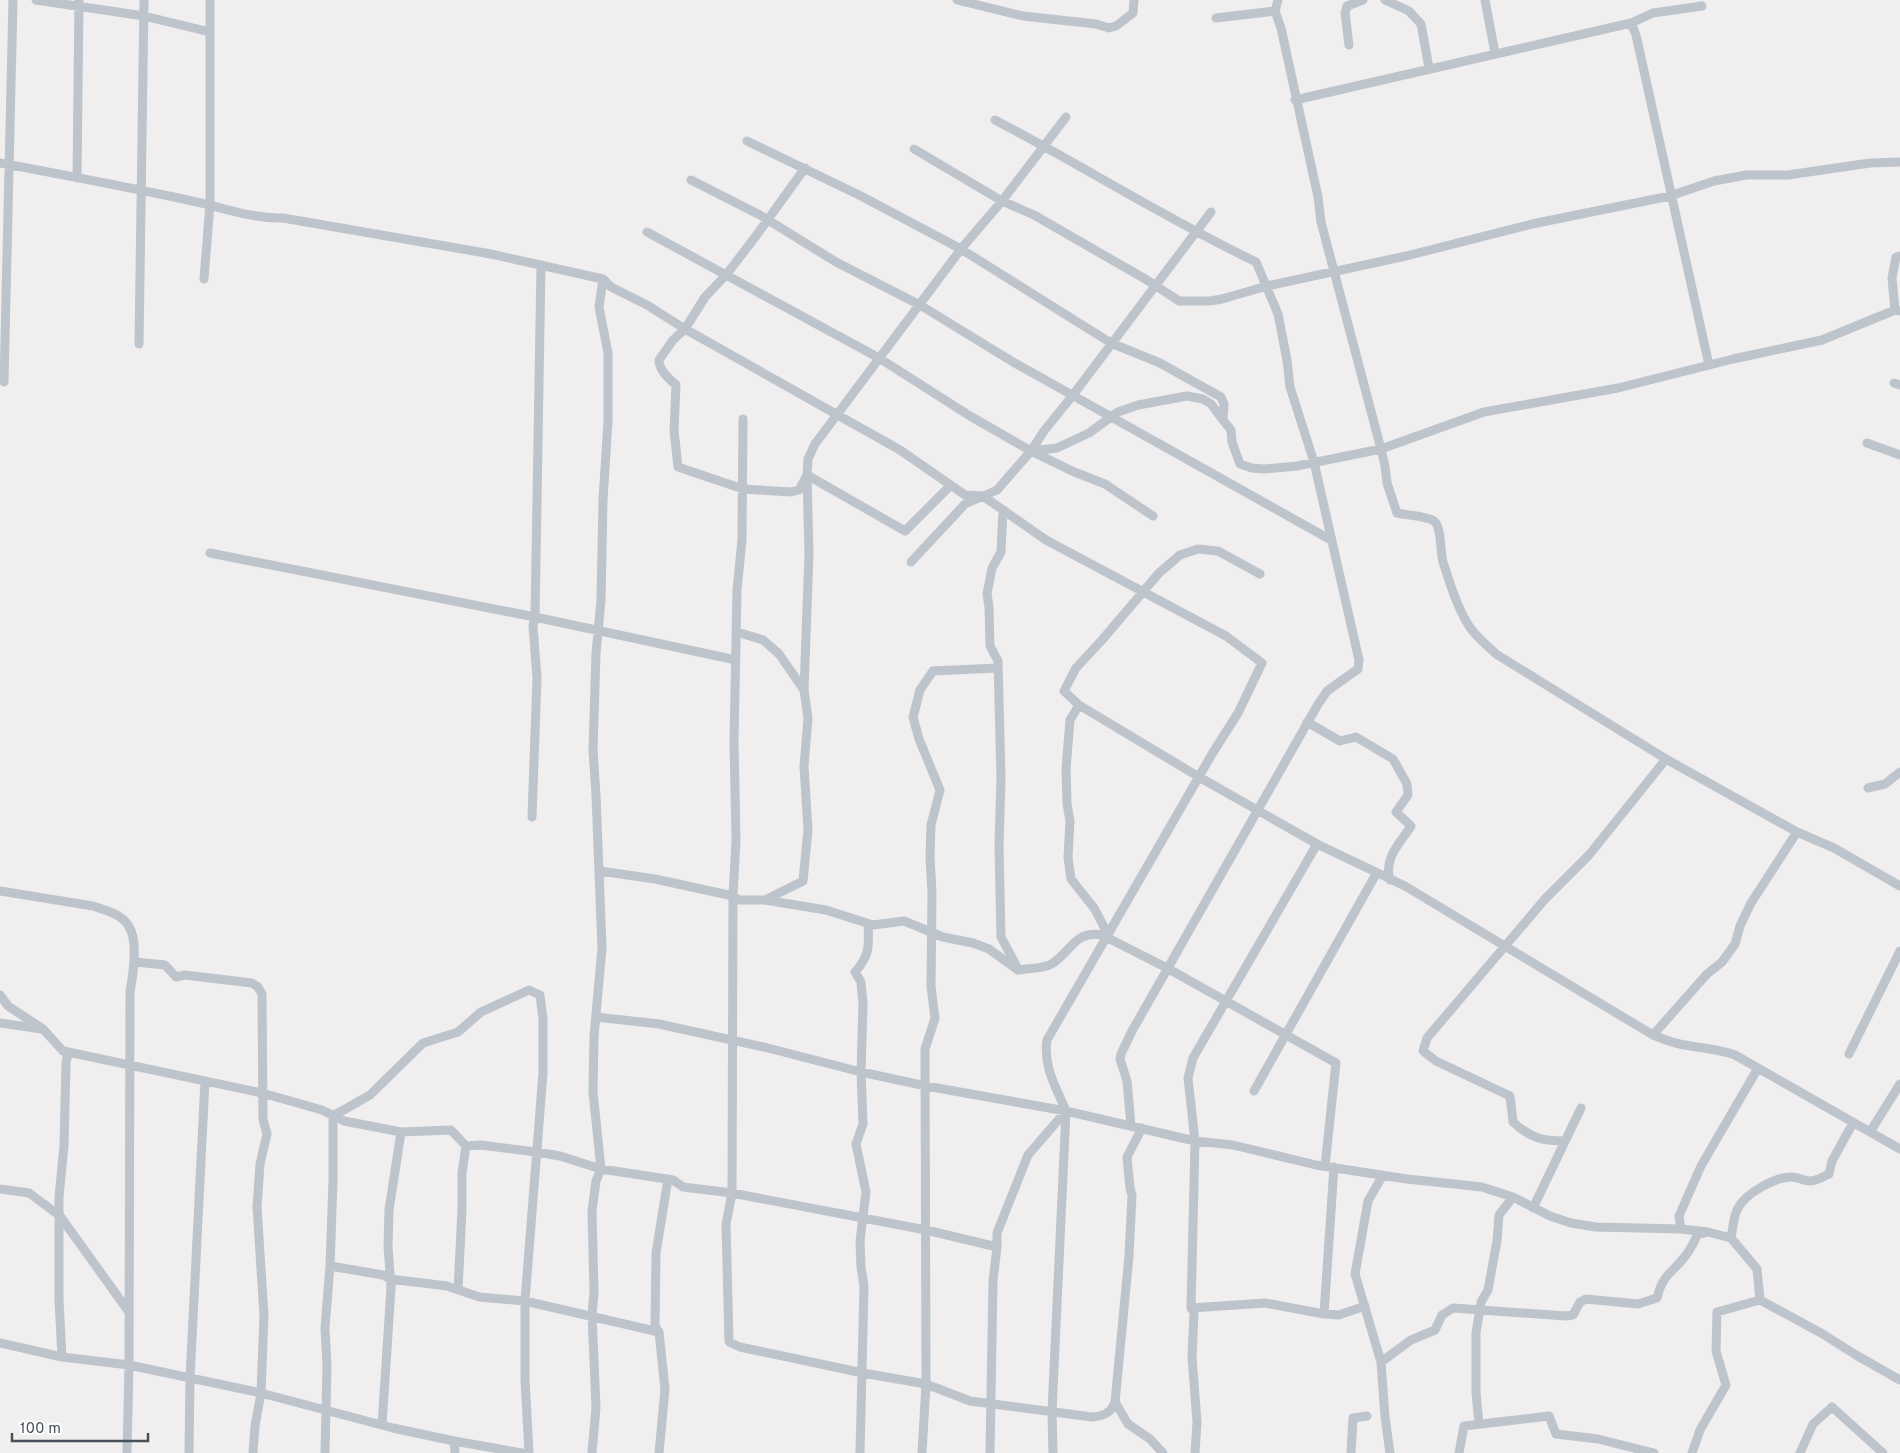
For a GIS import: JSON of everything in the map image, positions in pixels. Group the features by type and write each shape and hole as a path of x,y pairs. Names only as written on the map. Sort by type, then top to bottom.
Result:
{"street":[{"path":"4,382 4,163 13,0"},
{"path":"36,0 79,3 210,32"},
{"path":"139,344 144,0"},
{"path":"204,279 210,204 210,0"},
{"path":"957,0 1022,16 1096,24 1109,28 1116,26 1133,13 1134,0"},
{"path":"1278,0 1275,11 1281,28 1295,100 1318,197 1321,222 1381,449 1387,483 1397,513 1434,521 1437,524 1447,575 1469,626 1476,636 1496,654 1666,759 1797,832 1834,848 1900,886"},
{"path":"1350,44 1345,13 1347,6 1363,0"},
{"path":"1385,0 1409,11 1421,24 1429,68"},
{"path":"1485,0 1495,53"},
{"path":"77,178 79,3"},
{"path":"1295,100 1631,23 1653,13 1702,6"},
{"path":"1216,18 1275,11"},
{"path":"1631,23 1636,35 1670,196 1709,365"},
{"path":"765,900 804,881 808,830 804,767 808,718 804,690 809,554 808,460 815,444 836,414 961,249 1002,201 1066,117"},
{"path":"995,120 1045,146 1196,232 1256,262 1278,314 1290,387 1314,462 1359,660 1358,669 1327,691 1307,722 1167,968 1121,1054 1121,1066 1127,1081 1131,1126"},
{"path":"747,141 805,168 961,249 1112,343 1160,363 1221,397 1224,404 1223,420"},
{"path":"914,149 1002,201 1034,215 1179,301 1210,301 1334,270 1406,256 1532,224 1670,196 1714,181 1746,175 1788,175 1870,163 1900,162"},
{"path":"4,163 210,204 256,216 283,218 491,254 603,279 611,287 647,305 685,329 900,450 965,495 983,496 1046,540 1226,636 1262,663 1238,713 1108,937 1072,994 1047,1040 1048,1071 1066,1111 1052,1412 1053,1453"},
{"path":"805,168 726,276 705,297 685,329 673,340 658,363 665,375 676,385 674,430 678,467 743,489 791,492 799,490 807,475"},
{"path":"691,180 767,220 836,262 920,305 1013,362 1331,540"},
{"path":"911,562 965,504 997,490 1030,451 1211,212"},
{"path":"647,232 879,358 970,416 1030,451 1105,484 1153,516"},
{"path":"1030,451 1057,448 1089,433 1118,412 1138,405 1188,396 1203,399 1211,404 1231,430 1232,442 1240,464 1245,467 1264,469 1314,462 1381,449 1484,412 1618,388 1709,365 1822,340 1897,310 1892,278 1896,257 1900,256"},
{"path":"532,817 537,678 533,626 541,265"},
{"path":"592,1453 596,1407 592,1315 594,1292 593,1197 601,1169 593,1092 596,1017 602,948 593,750 608,420 608,353 599,307 603,279"},
{"path":"743,419 743,489 736,660 734,783 736,840 733,896 732,1193 726,1224 729,1342 740,1347 863,1373 926,1384 970,1401 1052,1412 1099,1416 1106,1414 1115,1402 1129,1256 1132,1196 1127,1157 1142,1128"},
{"path":"1867,443 1900,455"},
{"path":"807,475 905,531 951,485"},
{"path":"1003,510 1001,552 992,568 987,594 990,607 990,646 998,661 1002,937 1018,970"},
{"path":"1260,574 1218,551 1198,549 1180,555 1159,573 1144,593 1076,668 1064,691 1079,705 1199,778 1317,844 1376,874 1405,886 1653,1035 1690,1046 1722,1050 1758,1068 1900,1150"},
{"path":"210,553 598,629 684,650 736,660"},
{"path":"737,632 763,640 779,654 804,690"},
{"path":"922,1453 926,1384 926,1049 935,1018 931,986 931,825 940,790 919,739 913,717 920,690 933,671 998,668"},
{"path":"1079,705 1070,720 1066,769 1067,804 1070,821 1068,857 1071,879 1094,908 1104,925 1108,937"},
{"path":"1307,722 1340,741 1356,737 1387,755 1393,759 1407,784 1408,795 1396,812 1411,826 1390,856 1388,875 1390,880"},
{"path":"1565,1141 1550,1141 1525,1133 1513,1122 1510,1096 1436,1061 1423,1051 1427,1038 1545,899 1590,855 1666,759"},
{"path":"1868,788 1885,784 1900,772"},
{"path":"1653,1035 1707,974 1722,962 1735,944 1740,926 1751,903 1797,832"},
{"path":"1195,1453 1197,1422 1192,1357 1194,1313 1191,1308 1195,1141 1188,1078 1190,1068 1317,844"},
{"path":"600,871 655,879 733,896 739,900 765,900 826,910 872,925 904,921 932,932 989,949 1018,970 1052,964 1084,935 1092,933 1108,937 1167,968 1336,1064 1324,1314"},
{"path":"1254,1091 1376,874"},
{"path":"0,891 93,906 108,911 128,925 132,936 135,962 130,992 127,1453"},
{"path":"860,1453 864,1286 860,1266 860,1241 866,1192 856,1144 863,1124 861,1072 862,989 861,982 855,972 864,963 868,952 868,924"},
{"path":"1849,1054 1900,951"},
{"path":"135,962 164,965 176,977 185,975 252,983 258,987 262,994 262,1093 263,1119 267,1134 260,1164 257,1207 264,1315 261,1393 255,1426 253,1453"},
{"path":"333,1116 370,1095 423,1043 458,1032 481,1012 529,990 540,995 543,1019 543,1073 525,1300 525,1379 529,1453"},
{"path":"0,995 8,1006 43,1029 63,1050 68,1052 262,1093 322,1110 344,1121 401,1132 451,1130 466,1146"},
{"path":"596,1017 659,1024 861,1072 926,1086 1066,1111 1195,1141 1233,1146 1330,1167 1482,1188 1513,1197 1550,1216 1572,1223 1596,1227 1681,1229 1708,1232 1731,1238 1757,1269 1760,1300"},
{"path":"0,1023 43,1029"},
{"path":"62,1357 59,1300 60,1197 68,1052"},
{"path":"1681,1229 1679,1216 1701,1166 1758,1068"},
{"path":"190,1453 190,1378 205,1081"},
{"path":"1870,1132 1900,1084"},
{"path":"1533,1208 1581,1108"},
{"path":"990,1453 993,1281 997,1233 1028,1155 1066,1111"},
{"path":"325,1453 327,1366 325,1328 334,1181 333,1116"},
{"path":"1731,1238 1738,1207 1746,1198 1768,1183 1791,1177 1811,1181 1829,1174 1832,1162 1853,1124"},
{"path":"382,1425 390,1279 388,1246 389,1210 401,1132"},
{"path":"466,1146 481,1145 560,1156 601,1169 673,1180 683,1187 732,1193 926,1230 997,1247"},
{"path":"458,1290 462,1173 466,1146"},
{"path":"1383,1175 1368,1201 1355,1266 1356,1279 1382,1362 1385,1418 1390,1453"},
{"path":"659,1453 665,1388 659,1332 655,1326 656,1253 668,1179"},
{"path":"0,1189 29,1193 60,1216 129,1312"},
{"path":"1479,1424 1476,1393 1476,1334 1481,1302 1488,1290 1497,1241 1499,1215 1513,1197"},
{"path":"1382,1362 1411,1340 1435,1330 1442,1315 1453,1308 1566,1316 1573,1315 1580,1302 1586,1299 1629,1304 1657,1298 1664,1278 1686,1256 1698,1234 1708,1232"},
{"path":"330,1266 376,1273 390,1279 447,1286 479,1297 525,1300 659,1332"},
{"path":"1692,1453 1700,1430 1726,1385 1716,1351 1717,1312 1760,1300 1821,1333 1856,1356 1900,1380"},
{"path":"1191,1308 1265,1304 1340,1315 1365,1306"},
{"path":"0,1343 62,1357 129,1365 261,1393 382,1425 454,1441 522,1453"},
{"path":"1115,1402 1128,1424 1150,1440 1163,1453"},
{"path":"1800,1453 1813,1424 1832,1407 1883,1453"},
{"path":"1351,1453 1354,1418 1367,1416"},
{"path":"1458,1453 1464,1426 1549,1416 1556,1434 1598,1439 1654,1453"},
{"path":"454,1441 455,1453"}]}
